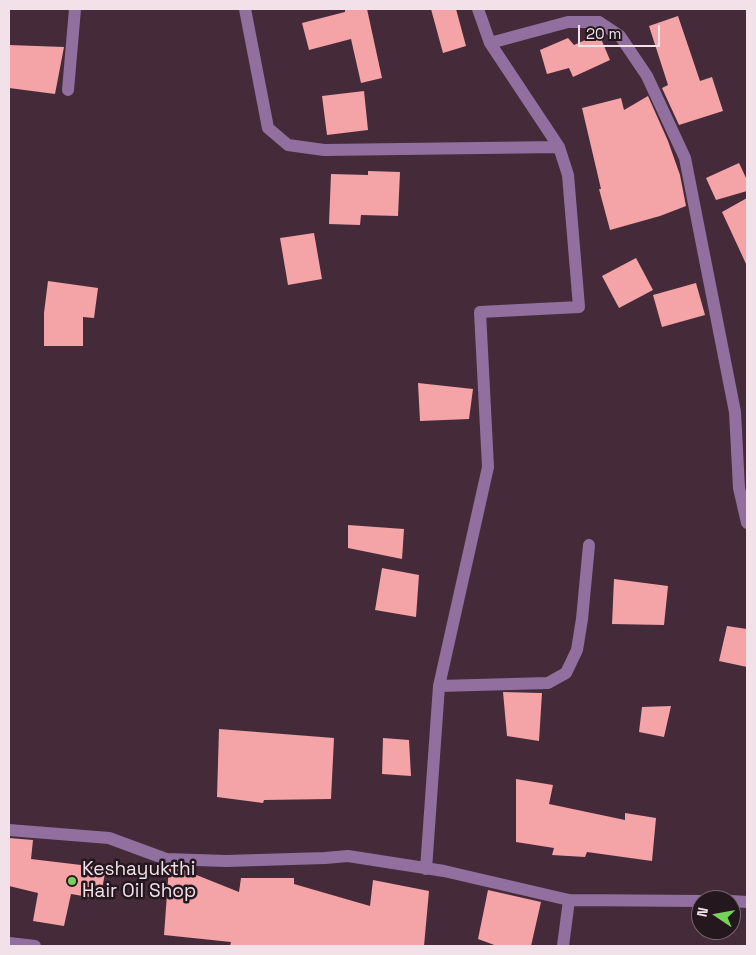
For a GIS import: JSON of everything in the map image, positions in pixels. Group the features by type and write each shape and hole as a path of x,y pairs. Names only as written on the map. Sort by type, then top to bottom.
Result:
{"street":[{"path":"68,90 75,9"},
{"path":"245,9 268,128 288,145 324,150 559,147"},
{"path":"426,869 439,686 488,467 480,312 579,307 568,175 559,147 490,43 478,9"},
{"path":"490,43 568,22 599,22 620,36 647,76 685,158 735,412 739,488 747,523"},
{"path":"439,686 548,683 566,673 577,650 589,545"},
{"path":"9,830 109,838 166,859 226,861 348,856 444,871 569,900 691,901"},
{"path":"563,946 569,900"},
{"path":"9,943 35,946"}],"building":[{"path":"345,9 367,9 382,78 361,83 351,39 309,50 302,23 345,12"},
{"path":"431,9 456,9 466,46 443,53"},
{"path":"678,16 700,81 712,77 723,111 679,125 662,88 668,85 649,26"},
{"path":"599,34 610,60 573,77 569,68 547,74 540,50 568,38 574,45"},
{"path":"9,45 64,47 55,94 9,88"},
{"path":"364,91 368,130 327,135 322,96"},
{"path":"648,96 668,141 680,175 686,206 660,216 610,230 599,189 601,189 582,108 621,98 624,110"},
{"path":"739,163 747,180 747,191 716,200 706,178"},
{"path":"368,171 400,172 398,216 361,215 360,225 329,224 331,174 368,175"},
{"path":"747,198 747,266 722,212"},
{"path":"314,233 322,279 288,285 280,238"},
{"path":"636,258 653,290 619,308 602,276"},
{"path":"48,281 98,288 94,318 83,317 83,346 44,346 44,313"},
{"path":"696,283 705,315 662,327 653,295"},
{"path":"418,383 473,389 469,419 420,421"},
{"path":"348,525 404,529 402,559 348,548"},
{"path":"382,568 419,575 416,617 375,610"},
{"path":"614,579 668,586 664,625 612,624"},
{"path":"727,626 747,629 747,667 719,661"},
{"path":"503,692 542,693 539,741 507,736"},
{"path":"671,706 664,737 639,732 642,707"},
{"path":"219,729 334,738 331,799 264,800 263,803 217,797"},
{"path":"383,738 409,740 411,776 382,774"},
{"path":"516,779 553,785 549,804 625,820 625,813 656,818 652,861 587,852 585,857 552,855 554,848 516,842"},
{"name":"Keshayukthi Hair Oil Shop","path":"9,838 33,840 31,859 106,868 100,899 71,894 64,926 33,921 38,893 9,886"},
{"path":"169,867 179,868 239,892 241,878 294,878 294,884 370,906 373,880 429,891 424,946 230,946 231,942 164,935"},
{"path":"488,890 541,902 531,946 497,946 478,939"}],"place":[{"name":"Keshayukthi Hair Oil Shop","path":"72,881"}]}
